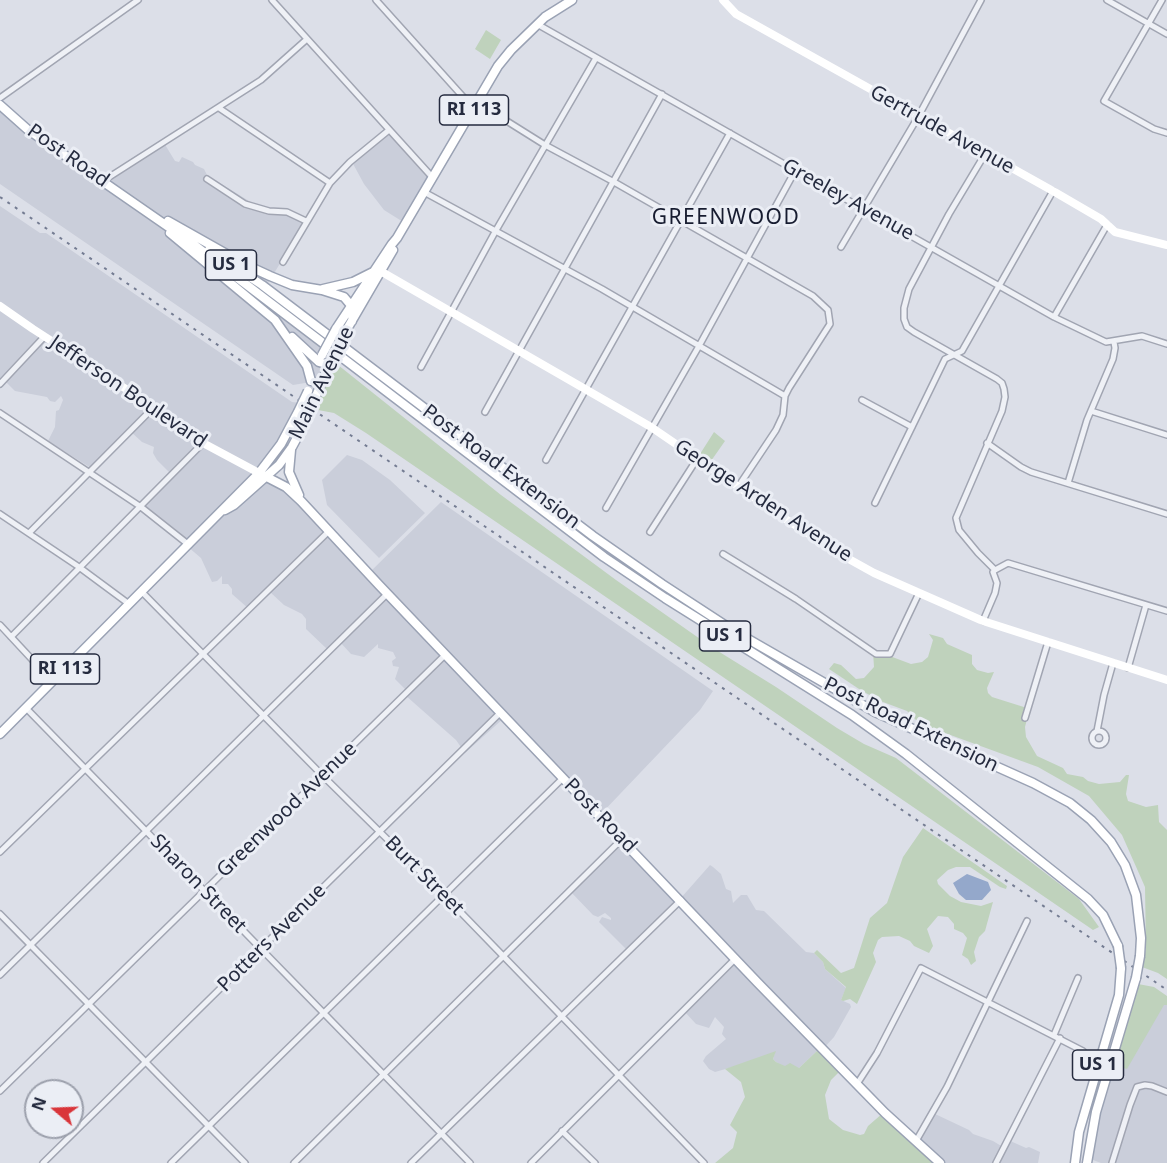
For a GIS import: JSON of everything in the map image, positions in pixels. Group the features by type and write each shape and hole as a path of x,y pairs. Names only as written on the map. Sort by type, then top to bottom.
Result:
{"main road":[{"name":"Main Avenue","path":"262,475 279,465 292,447 307,419 343,336 377,272 498,66 537,24 572,0"},
{"name":"Post Road","path":"0,105 27,129 138,206 217,255 319,334"},
{"path":"138,206 270,276 344,297 354,309 352,321"},
{"path":"138,206 321,359 330,363"},
{"name":"Main Avenue","path":"0,734 224,510 234,505 262,475 298,412 336,329 377,272"},
{"path":"322,290 353,282 377,272"},
{"path":"274,320 306,364 311,374 311,381"},
{"name":"Post Road Extension","path":"319,334 604,557 665,598 852,715 906,754 1088,899 1103,915 1118,946 1121,968 1119,995 1079,1132 1075,1163"},
{"name":"Post Road Extension","path":"319,334 593,536 734,631 875,712 1033,783 1070,803 1091,820 1111,842 1125,865 1136,895 1141,938 1136,978 1096,1112 1087,1163"},
{"path":"292,447 288,462 289,472 301,501"},
{"name":"Post Road","path":"262,475 286,487 301,501 735,959 857,1084 940,1163"}],"street":[{"path":"0,98 138,0"},
{"path":"272,0 433,178"},
{"path":"376,0 476,106 749,258 824,304 830,316 830,324 785,396 783,416 776,430 738,487"},
{"name":"Gertrude Avenue","path":"723,0 736,14 1053,191 1101,219 1115,232 1167,245"},
{"path":"842,247 918,117 981,0"},
{"path":"1107,0 1167,34"},
{"path":"1162,0 1104,100 1154,129 1167,133"},
{"name":"Greeley Avenue","path":"537,24 1054,317 1106,342 1114,342"},
{"path":"103,181 261,81 307,39"},
{"path":"421,367 495,232 596,58"},
{"path":"485,412 662,94"},
{"path":"219,108 330,183"},
{"path":"283,262 330,183 350,162 389,130"},
{"path":"546,460 730,133"},
{"path":"983,621 995,593 997,583 994,570 956,524 956,518 1002,411 1005,397 1002,382 907,327 904,308 909,290 985,154"},
{"path":"606,508 749,258 795,171"},
{"path":"207,179 245,204 269,211 288,212 306,221"},
{"path":"875,503 945,359 962,351 1053,191"},
{"path":"424,192 602,289 785,396"},
{"path":"1054,317 1107,225"},
{"name":"George Arden Avenue","path":"377,272 651,427 838,553 874,573 983,621 1167,680"},
{"name":"Jefferson Boulevard","path":"0,306 203,443 262,475"},
{"path":"1068,483 1091,411 1115,353 1114,342 1143,336 1167,344"},
{"path":"0,384 44,337"},
{"path":"862,400 912,427"},
{"path":"29,533 153,408"},
{"path":"1091,411 1167,435"},
{"path":"0,413 141,507 189,545"},
{"path":"12,638 79,567 203,443"},
{"path":"987,443 1021,467 1167,514"},
{"path":"650,532 697,459"},
{"path":"0,514 129,604"},
{"path":"0,852 329,531"},
{"path":"723,554 796,599 876,654 890,654 919,593"},
{"path":"994,570 1008,563 1167,611"},
{"name":"Burt Street","path":"142,592 444,895 704,1163"},
{"path":"0,975 387,594"},
{"path":"1128,668 1146,605"},
{"path":"0,625 52,682"},
{"path":"1025,718 1048,642"},
{"name":"Greenwood Avenue","path":"0,1091 446,655"},
{"path":"1097,731 1113,663"},
{"name":"Sharon Street","path":"26,708 470,1163"},
{"name":"Potters Avenue","path":"43,1163 500,713"},
{"path":"171,1163 563,778"},
{"path":"294,1163 622,839"},
{"path":"411,1163 681,900"},
{"path":"0,914 245,1163"},
{"path":"916,1141 947,1088 1027,921"},
{"path":"531,1163 735,959"},
{"path":"857,1084 877,1053 921,968 1083,1051"},
{"path":"1054,1035 1078,978"},
{"path":"996,1163 1060,1038"},
{"path":"1112,1163 1137,1087 1145,1085 1167,1092"},
{"path":"562,1131 595,1163"}],"shaded area":[{"path":"0,106 100,179 137,155 164,143 175,161 179,162 182,157 193,162 204,169 207,175 257,206 270,211 287,211 306,221 265,288 340,349 318,396 310,392 311,382 293,385 0,184"},
{"path":"387,130 433,180 408,225 384,210 364,184 351,160"},
{"path":"0,206 40,233 46,233 292,402 308,404 297,437 275,475 301,494 316,509 368,574 441,502 713,691 700,710 600,815 504,718 465,753 456,740 405,695 406,690 395,679 399,667 393,666 392,661 396,658 393,652 378,648 378,644 364,657 351,654 339,641 327,649 306,629 306,619 302,614 284,605 270,592 249,609 232,594 232,589 228,584 222,584 222,576 212,582 201,558 141,507 171,474 157,460 153,453 154,447 142,442 130,431 91,468 48,441 55,427 56,411 59,410 63,400 61,396 55,402 50,401 47,397 15,391 5,381 0,385"},
{"path":"347,455 362,460 390,480 425,513 379,558 327,505 322,480"},
{"path":"621,839 680,899 710,865 721,874 726,889 731,891 733,903 741,895 747,895 756,910 764,911 806,952 814,953 823,962 825,969 846,988 841,1000 850,1004 851,1007 834,1037 823,1049 820,1048 799,1068 785,1067 776,1062 773,1059 775,1052 715,1072 709,1069 703,1061 726,1039 722,1034 724,1027 715,1017 709,1028 696,1024 684,1011 734,959 682,901 627,950 599,922 602,917 611,920 611,918 605,913 598,917 593,915 570,891"},
{"path":"1164,1004 1167,1005 1167,1163 1101,1163 1085,1157 1113,1065"},
{"path":"933,1113 1003,1147 1008,1140 1040,1152 1038,1163 940,1163 917,1141"}],"green space":[{"path":"486,30 501,40 490,59 475,49"},
{"path":"333,361 501,495 616,580 713,648 837,728 864,744 896,758 1079,899 1099,927 1093,930 366,433 334,413 318,410 318,397"},
{"path":"714,432 725,441 711,461 700,454"},
{"path":"929,634 943,638 947,644 972,655 972,664 977,670 994,672 987,688 992,697 1027,708 1026,737 1037,756 1063,768 1067,774 1083,777 1099,784 1120,782 1126,775 1129,775 1126,794 1128,801 1146,807 1158,805 1159,822 1167,830 1167,979 1142,967 1146,949 1145,887 1122,835 1089,796 1038,767 934,729 916,720 907,711 862,691 829,669 834,663 841,665 856,679 864,678 874,667 873,652 911,664 922,662 928,657 933,640"},
{"path":"923,828 1007,886 1006,889 1000,887 970,867 956,867 948,870 937,880 950,896 961,902 981,906 993,902 985,931 979,937 974,952 976,961 971,965 962,955 967,938 963,933 954,929 954,924 948,917 938,916 927,929 933,946 929,953 899,936 882,937 878,940 873,953 876,962 857,1004 850,999 843,1001 841,1000 846,987 825,969 823,962 814,953 817,950 841,973 854,968 870,918 887,903 903,857"},
{"path":"1138,984 1154,987 1167,996 1167,1005 1164,1005 1127,1069 1113,1065"},
{"path":"820,1048 842,1069 831,1080 825,1095 829,1119 843,1130 860,1135 864,1134 868,1126 883,1113 940,1163 715,1163 733,1148 737,1132 730,1125 745,1097 741,1082 725,1069 776,1051 773,1059 776,1062 785,1066 790,1063 799,1068"}],"water":[{"path":"967,874 988,882 991,890 982,900 966,900 959,894 953,883"}],"railway":[{"path":"0,197 1167,990"}],"district":[{"name":"GREENWOOD","path":"726,218"}]}
